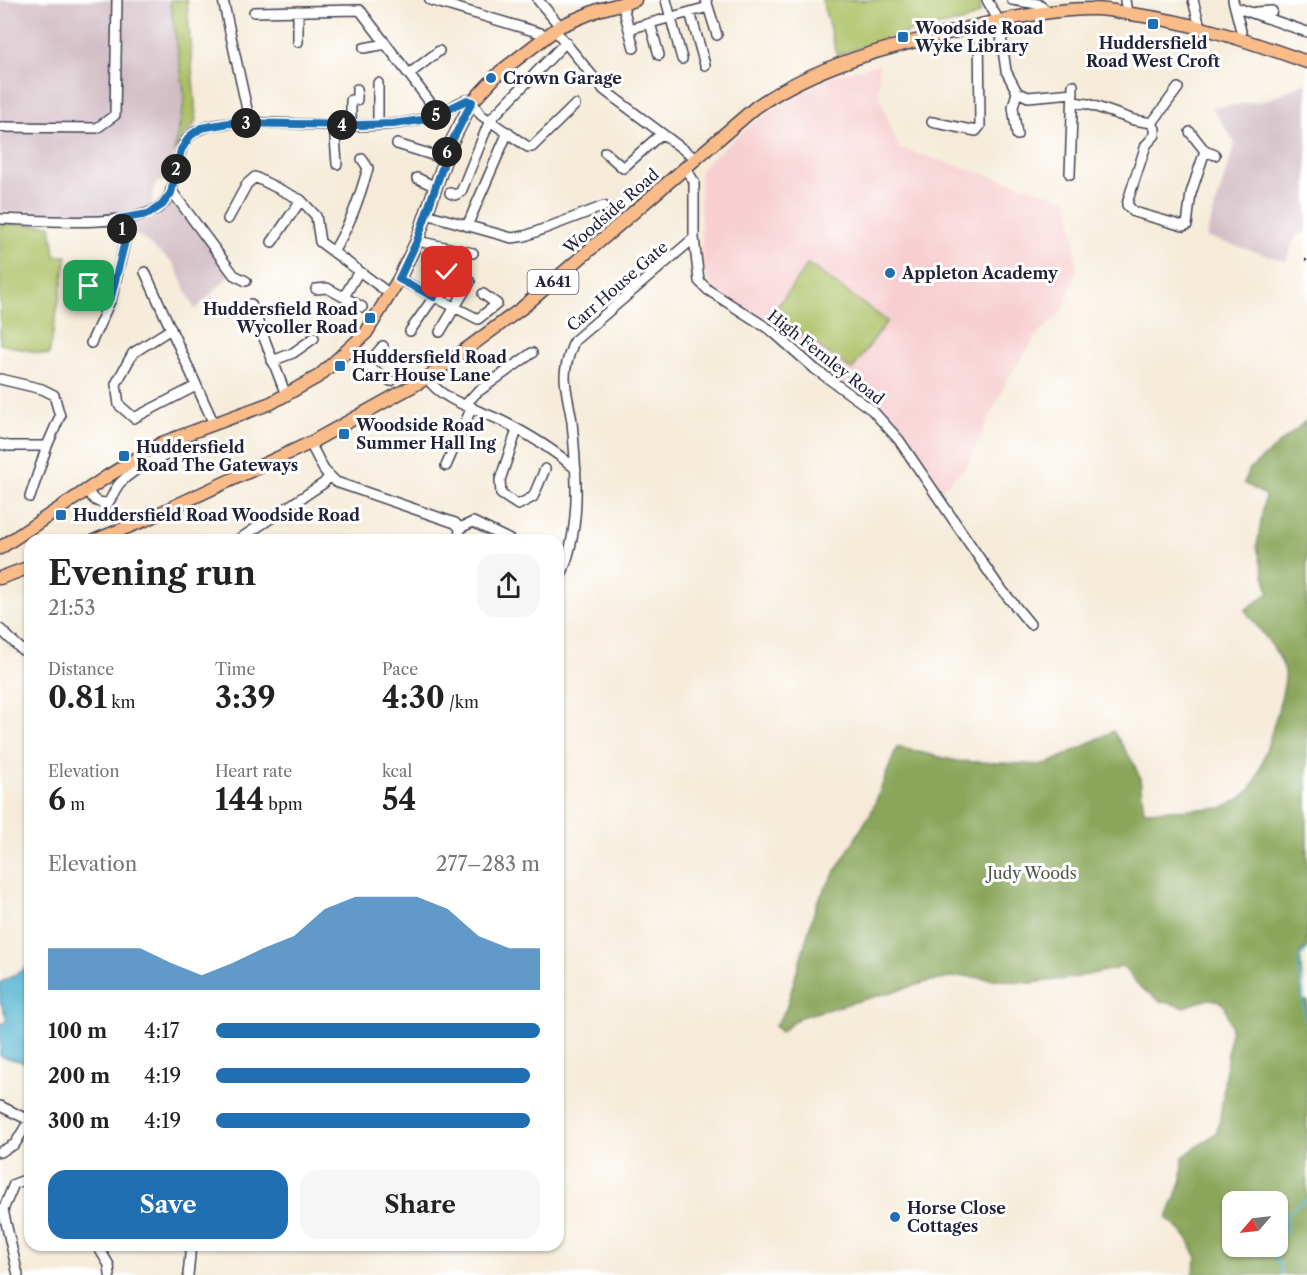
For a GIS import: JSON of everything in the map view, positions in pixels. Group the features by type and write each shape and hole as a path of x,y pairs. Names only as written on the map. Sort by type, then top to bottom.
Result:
{"main road":[{"path":"0,548 162,443 271,404 319,376 366,333 399,279 417,241 445,159 472,102 500,72 554,30 598,10 635,0"},
{"name":"A641","path":"999,21 1095,9 1126,13 1200,27 1240,38 1307,62"},
{"name":"Woodside Road","path":"111,534 310,443 427,378 522,308 756,107 811,75 888,47 999,21"},
{"path":"0,578 24,569"}],"street":[{"path":"0,127 97,128 115,115 117,0"},
{"path":"224,0 250,123"},
{"path":"430,0 554,30"},
{"path":"538,0 554,30 604,90 696,159"},
{"path":"666,0 682,59"},
{"path":"987,0 999,21 1006,71 1017,92 1028,97 1073,94 1088,104 1134,120 1152,123"},
{"path":"1012,0 1038,4 1049,13"},
{"path":"1125,0 1126,13"},
{"path":"1193,0 1200,27"},
{"path":"622,3 634,48"},
{"path":"1234,3 1251,12 1307,32"},
{"path":"1234,3 1242,31 1240,38"},
{"path":"629,29 690,12 707,4 717,35"},
{"path":"254,12 357,9 362,12 439,114"},
{"path":"298,11 298,42"},
{"path":"1251,12 1272,11"},
{"path":"690,12 705,65"},
{"path":"650,23 659,55"},
{"path":"932,122 976,131 980,126 979,25"},
{"path":"450,193 455,195 461,192 490,120 566,42"},
{"path":"364,48 386,44"},
{"path":"409,74 439,51"},
{"path":"378,83 378,124"},
{"path":"1152,123 1178,88"},
{"path":"351,125 351,100 357,100 357,89"},
{"path":"1017,92 1013,107 1017,135"},
{"path":"1070,174 1073,94"},
{"path":"0,219 108,220 148,214 162,205 171,190 181,150 190,136 201,128 229,123 351,125 428,119 464,101 472,102 482,115 528,147 532,147 575,105"},
{"path":"1152,123 1155,135 1146,145 1129,196 1127,205 1131,210 1183,226 1187,225 1191,193 1205,152"},
{"path":"334,125 337,164"},
{"path":"467,226 508,132"},
{"path":"1190,132 1205,152 1215,155"},
{"path":"605,152 622,168 661,134"},
{"path":"397,144 445,159"},
{"path":"333,252 347,230 359,199 368,168 362,159"},
{"name":"High Fernley Road","path":"686,168 694,182 694,238 699,280 708,290 772,331 815,369 872,410 899,440 996,584 1030,624"},
{"path":"228,219 247,184 255,177 301,200 316,216 320,242 390,294"},
{"path":"417,178 436,187"},
{"path":"171,190 234,275 246,281"},
{"path":"272,242 301,200"},
{"path":"426,214 512,238 525,236 604,206"},
{"path":"91,343 111,297 125,241 119,219"},
{"name":"Carr House Gate","path":"564,571 573,533 576,469 565,377 567,360 574,341 694,238"},
{"path":"417,241 473,253"},
{"path":"344,297 359,271"},
{"path":"146,272 214,424"},
{"path":"410,331 434,297 447,272"},
{"path":"399,279 478,319 497,304 483,294"},
{"path":"440,332 470,282"},
{"path":"89,286 111,297"},
{"path":"316,289 327,288 362,308"},
{"path":"251,304 286,395"},
{"path":"171,329 133,353 116,384 119,405 134,417 196,386"},
{"path":"273,361 293,353 314,338"},
{"path":"366,366 383,346"},
{"path":"347,350 366,366 391,381"},
{"path":"446,466 476,393 532,352"},
{"path":"427,378 434,388 445,396 517,430 560,455 576,469"},
{"path":"0,379 42,389 54,395 60,416 30,497"},
{"path":"517,430 500,480 501,494 518,505 533,496 545,469"},
{"path":"310,443 320,464 339,484 372,493 455,523 460,528 460,534"},
{"path":"0,444 47,446"},
{"path":"87,490 93,500 99,503 108,502 118,484 134,471 157,459 196,445"},
{"path":"255,534 324,483 329,476"},
{"path":"460,528 473,522 498,534"},
{"path":"0,630 22,650"},
{"path":"0,1106 24,1116"},
{"path":"0,1152 15,1144 24,1129"},
{"path":"18,1275 3,1210 14,1184 24,1180"},
{"path":"101,1251 109,1264 110,1275"},
{"path":"188,1275 190,1251"}],"shaded area":[{"path":"0,0 170,0 185,98 174,154 172,179 167,178 165,183 158,181 154,186 152,205 157,212 172,203 233,272 195,310 174,264 142,238 121,227 116,216 0,212"},
{"name":"Appleton Academy","path":"879,64 879,95 899,148 1067,199 1074,230 1077,269 1063,311 1037,335 1006,382 967,466 939,491 885,420 711,287 702,268 700,171 749,126 784,101 829,77"},
{"path":"1307,82 1307,231 1296,236 1286,261 1206,237 1235,143 1212,108 1265,101"}],"green space":[{"path":"170,0 187,0 196,118 194,125 182,138 174,154 185,98"},
{"path":"822,0 969,0 980,3 980,13 966,21 909,32 837,55"},
{"path":"0,224 51,225 55,256 67,256 49,355 0,344"},
{"path":"808,264 887,321 852,370 773,313"},
{"name":"Judy Woods","path":"1307,420 1307,948 1300,952 1303,1000 1307,1001 1307,1260 1304,1275 1192,1275 1197,1258 1187,1237 1167,1218 1182,1180 1183,1157 1216,1133 1220,1120 1231,1026 1225,1006 1217,1000 1208,999 1184,1007 1160,1001 1141,988 1123,967 1073,978 1030,983 964,976 931,981 800,1017 781,1032 775,1026 786,1009 817,902 872,811 897,747 957,761 1046,765 1113,731 1133,762 1140,778 1144,811 1221,808 1238,800 1249,791 1256,779 1273,729 1285,672 1273,648 1245,610 1269,593 1257,547 1265,495 1244,483 1250,469"}],"water":[{"path":"24,969 24,1062 0,1056 0,1025 7,1020 0,1001 0,983"}],"waterway":[{"path":"1307,949 1300,957 1298,965 1307,1026"},
{"path":"1288,1212 1307,1198"},
{"path":"1275,1257 1281,1267 1281,1275"}],"place":[{"name":"Huddersfield Road West Croft","path":"1153,24"},
{"name":"Woodside Road Wyke Library","path":"903,37"},
{"name":"Crown Garage","path":"491,78"},
{"name":"Appleton Academy","path":"890,273"},
{"name":"Huddersfield Road Wycoller Road","path":"370,318"},
{"name":"Huddersfield Road Carr House Lane","path":"340,366"},
{"name":"Woodside Road Summer Hall Ing","path":"344,434"},
{"name":"Huddersfield Road The Gateways","path":"124,456"},
{"name":"Huddersfield Road Woodside Road","path":"61,515"},
{"name":"Horse Close Cottages","path":"895,1217"}],"route":[{"path":"89,286 111,297 125,241 119,219 148,214 162,205 171,193 181,150 190,136 201,128 229,123 393,124 428,119 467,100 472,102 450,145 417,241 399,279 434,297 447,272"}]}
